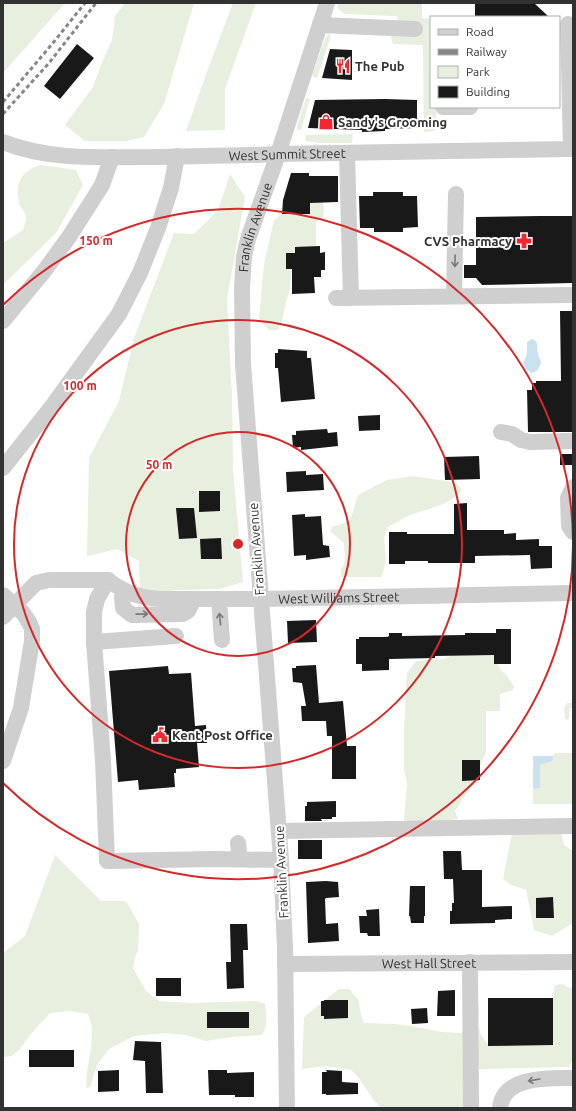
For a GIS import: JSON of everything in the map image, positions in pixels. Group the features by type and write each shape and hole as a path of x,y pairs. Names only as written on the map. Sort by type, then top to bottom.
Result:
{"street":[{"name":"Franklin Avenue","path":"286,1108 285,964 281,860 243,364 242,288 244,256 248,239 278,154 327,3"},
{"path":"568,24 572,149"},
{"path":"320,25 415,29"},
{"name":"West Summit Street","path":"3,142 40,152 65,156 112,157 572,149"},
{"path":"347,154 344,298 573,295"},
{"path":"3,468 54,405 119,314 140,273 158,228 171,188 177,156"},
{"path":"5,318 45,270 73,230 102,185 112,157"},
{"path":"454,296 456,194"},
{"path":"501,432 512,434 521,440 530,442 573,441"},
{"path":"573,487 568,498 569,526 573,532"},
{"path":"3,617 9,600 36,583 49,580 108,580"},
{"path":"108,580 97,599 94,612 94,642 103,760 107,861 240,859 281,860"},
{"name":"West Williams Street","path":"108,580 124,591 146,598 260,599 573,593"},
{"path":"219,599 222,640"},
{"path":"3,761 21,708 32,641 32,629 30,622 9,600"},
{"path":"94,642 176,636"},
{"path":"279,831 573,826"},
{"path":"238,843 240,859"},
{"path":"470,962 471,1108"},
{"name":"West Hall Street","path":"285,964 573,962"},
{"path":"500,1108 502,1098 507,1091 518,1084 538,1079 573,1078"}],"green space":[{"path":"3,3 65,3 3,73"},
{"path":"125,3 194,3 164,104 144,137 126,141 85,141 65,125 93,87 112,40 115,16"},
{"path":"233,3 256,3 225,89 225,130 186,131 209,66"},
{"path":"337,3 422,3 422,18 430,19 430,108 436,108 436,125 434,131 424,132 423,45 393,44 391,37 397,24 397,16 344,14 338,9"},
{"path":"329,34 331,36 317,78 312,76 325,38"},
{"path":"306,98 310,99 301,130 297,130 297,126"},
{"path":"353,134 352,143 320,143 306,141 305,139 306,135"},
{"path":"41,165 76,170 83,185 56,233 3,285 3,243 23,230 26,220 26,215 19,203 19,183 24,174 34,167"},
{"path":"230,174 245,197 227,299 232,396 233,470 243,582 219,589 160,592 140,590 139,561 117,549 87,556 89,458 119,401 134,338 174,233 194,234 218,210"},
{"path":"310,195 322,197 324,209 323,218 316,222 316,247 286,254 286,269 291,269 290,289 278,330 269,330 259,319 264,264 274,220 282,214 310,214"},
{"path":"413,476 452,482 460,486 461,492 443,504 408,516 388,527 384,538 386,560 382,577 342,577 341,569 344,565 345,557 344,543 330,531 333,526 340,525 349,520 358,495 387,480"},
{"path":"491,647 500,669 507,676 514,687 513,690 500,694 500,711 486,711 486,752 472,785 455,811 458,819 420,823 404,820 407,783 404,769 404,726 407,673 416,661 444,659 453,655"},
{"path":"567,703 573,703 573,708 570,708 568,720 565,719 564,708"},
{"path":"554,753 573,753 573,804 533,804 533,788 540,788 540,765 550,762"},
{"path":"561,832 564,845 573,851 573,923 552,936 534,930 526,890 511,885 503,879 512,833"},
{"path":"55,855 101,901 126,901 139,924 138,951 133,968 146,991 159,1001 191,1003 256,1001 265,1004 266,1024 264,1032 261,1035 206,1041 186,1035 164,1033 134,1036 109,1049 97,1065 90,1087 86,1088 92,1027 88,1014 70,1011 50,1013 30,1035 20,1049 12,1056 3,1057 3,953 25,936"},
{"path":"563,984 567,987 573,988 573,1058 570,1067 479,1069 479,1108 381,1108 351,1070 326,1066 302,1069 304,1017 339,989 349,989 358,999 364,1023 395,1024 442,1032 462,1033 474,998 479,1007 478,1026 481,1035 489,1046 553,998 555,985"}],"water":[{"path":"532,339 537,343 541,363 538,370 532,373 527,370 523,363 527,354 527,342"},
{"path":"533,756 553,756 553,760 540,765 540,788 535,789 533,788"}],"building":[{"path":"475,3 534,3 548,16 475,16"},
{"path":"77,44 94,58 60,99 44,86"},
{"path":"330,49 352,50 352,80 322,78"},
{"path":"315,100 417,100 417,128 385,129 385,131 362,132 362,130 308,128"},
{"path":"291,173 309,173 309,176 338,176 338,202 310,203 310,214 282,214 283,200"},
{"path":"373,192 403,192 403,196 417,196 418,227 403,228 403,232 374,232 374,228 360,228 359,196 373,196"},
{"name":"CVS Pharmacy","path":"573,216 573,283 482,285 476,278 464,278 464,265 476,265 476,217"},
{"path":"320,246 320,253 325,252 325,270 321,270 321,277 314,277 315,293 292,294 292,269 286,269 286,253 295,253 295,247"},
{"path":"560,311 573,311 573,432 528,432 527,390 532,390 532,383 536,383 536,381 561,381"},
{"path":"278,349 307,351 307,358 311,358 315,399 281,402 278,368 275,368 275,353 278,353"},
{"path":"380,415 380,430 359,431 358,416"},
{"path":"327,429 328,433 337,432 338,446 301,450 301,447 293,448 292,435 296,435 296,431"},
{"path":"560,454 573,454 573,465 560,465"},
{"path":"479,456 480,479 445,480 444,457"},
{"path":"306,471 306,475 323,474 324,490 287,492 286,472"},
{"path":"199,491 220,491 220,511 199,512"},
{"path":"467,503 467,530 504,530 504,534 516,533 516,540 539,539 539,546 552,546 552,568 531,569 530,555 475,556 475,563 428,563 428,561 405,561 405,564 389,564 389,532 407,532 407,534 454,534 454,504"},
{"path":"176,508 194,508 197,538 179,539"},
{"path":"305,514 305,517 321,516 323,545 329,546 330,557 306,560 306,555 294,556 292,515"},
{"path":"221,538 222,559 201,559 200,539"},
{"path":"316,620 317,642 288,643 287,621"},
{"path":"496,629 511,629 511,664 494,664 494,655 435,656 435,658 389,659 389,670 362,671 362,664 356,664 356,639 359,639 359,637 387,637 389,636 389,633 402,633 402,636 465,635 465,633 496,633"},
{"path":"316,665 319,703 343,701 347,746 356,746 356,779 332,779 332,736 327,736 326,721 302,721 301,706 306,706 302,683 293,682 292,668 296,668 296,666"},
{"name":"Kent Post Office","path":"168,666 169,674 191,673 195,726 206,725 207,743 197,743 199,767 176,769 176,773 174,773 175,787 139,790 138,780 118,782 109,671"},
{"path":"462,760 480,760 480,780 462,781"},
{"path":"336,801 336,817 332,817 332,819 321,819 322,821 305,821 305,806 307,806 307,802"},
{"path":"298,840 322,840 322,859 298,859"},
{"path":"443,851 461,851 462,870 482,870 482,907 512,906 512,919 495,920 495,923 450,924 450,911 452,911 452,903 454,903 453,879 444,879"},
{"path":"306,882 338,882 339,897 325,899 326,924 338,923 339,941 308,943"},
{"path":"410,886 425,886 424,923 411,923 409,916"},
{"path":"553,897 554,918 536,918 536,898"},
{"path":"379,909 380,936 368,936 367,933 360,933 359,916 367,916 366,910"},
{"path":"230,924 247,924 248,950 243,950 244,988 227,989 226,962 231,962"},
{"path":"156,978 181,978 181,996 156,996"},
{"path":"455,990 455,1016 437,1016 438,991"},
{"path":"488,998 553,998 553,1045 488,1046"},
{"path":"348,1000 348,1018 324,1019 324,1016 321,1016 321,1001"},
{"path":"427,1008 428,1023 412,1024 411,1009"},
{"path":"207,1012 249,1012 249,1028 207,1028"},
{"path":"135,1041 161,1042 163,1093 146,1093 145,1061 133,1060"},
{"path":"29,1050 74,1050 74,1067 29,1067"},
{"path":"119,1070 119,1091 98,1092 98,1071"},
{"path":"208,1070 227,1070 227,1073 254,1072 254,1097 209,1095"},
{"path":"326,1070 342,1071 342,1082 358,1083 358,1094 322,1094 322,1072 327,1072"}],"railway":[{"path":"3,102 85,3"},
{"path":"3,114 49,63 96,3"}],"place":[{"name":"The Pub","path":"343,66"},
{"name":"Sandy's Grooming","path":"326,122"},
{"name":"CVS Pharmacy","path":"524,241"},
{"name":"Kent Post Office","path":"160,735"}]}
